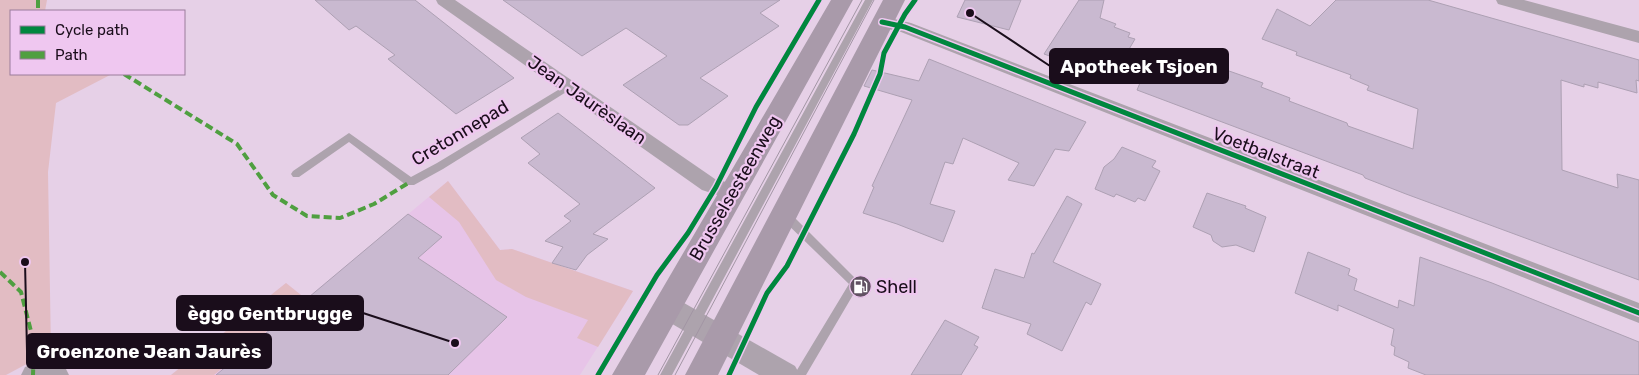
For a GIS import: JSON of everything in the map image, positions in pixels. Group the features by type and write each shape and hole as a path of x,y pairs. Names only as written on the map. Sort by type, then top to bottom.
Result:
{"main road":[{"name":"Brusselsesteenweg","path":"628,375 842,0"},
{"path":"701,375 708,330 783,214 882,7"}],"street":[{"name":"Jean Jaurèslaan","path":"444,0 709,185 733,192"},
{"path":"1504,0 1639,37"},
{"name":"Voetbalstraat","path":"882,7 904,27 1639,314"},
{"path":"667,307 785,375"},
{"path":"33,375 57,375"}],"lane":[{"path":"666,375 708,330 882,7"},
{"name":"Cretonnepad","path":"296,174 349,137 410,182 440,166 568,87"},
{"path":"783,214 855,284 800,375"}],"shaded area":[{"path":"0,0 47,0 45,10 10,10 10,75 110,75 56,103 48,172 51,351 6,375 0,375"},
{"path":"448,181 500,250 512,249 633,291 580,375 171,375 286,283 306,299"},
{"path":"448,181 500,250 512,249 633,291 598,347 577,338 588,320 526,297 496,280 459,222 429,197"},
{"path":"286,283 306,299 214,375 171,375"}],"building":[{"path":"315,0 415,0 514,78 456,114 388,59 395,55 356,26 349,30"},
{"path":"503,0 780,0 760,13 779,26 700,78 728,96 688,125 679,125 623,85 667,56 626,28 582,56"},
{"path":"965,0 1021,0 1009,30 957,17"},
{"path":"1079,0 1104,0 1100,18 1116,24 1114,27 1130,33 1128,37 1135,39 1111,80 1060,62 1058,59 1044,54"},
{"path":"1336,0 1428,0 1639,60 1639,81 1636,80 1637,93 1598,82 1598,88 1584,84 1584,87 1561,80 1562,170 1618,188 1617,174 1639,180 1639,280 1406,194 1365,178 1363,175 1137,90 1153,52 1212,72 1215,66 1263,83 1261,87 1290,98 1289,101 1347,123 1348,126 1413,149 1418,109 1367,90 1369,86 1350,78 1351,75 1296,55 1297,52 1262,39 1277,9 1310,26"},
{"path":"929,59 1086,122 1069,151 1055,149 1034,186 1008,180 1019,163 963,138 953,164 945,162 930,204 955,211 943,242 863,213 874,187 872,186 912,100 864,86 872,70 919,81"},
{"path":"558,113 655,188 593,234 608,239 587,255 576,270 552,263 563,247 545,241 571,221 564,216 580,204 528,163 540,154 521,138"},
{"path":"1122,147 1156,161 1152,167 1160,171 1145,201 1138,198 1135,202 1116,194 1114,197 1095,189 1104,167 1114,159"},
{"path":"1207,193 1246,206 1245,208 1266,217 1254,252 1236,245 1222,247 1213,241 1211,235 1193,227"},
{"path":"1067,196 1082,204 1053,262 1101,284 1091,305 1086,302 1062,351 1027,334 1031,324 982,308 995,269 1024,278 1032,253 1034,254"},
{"path":"408,214 442,237 418,258 507,317 448,375 216,375"},
{"path":"1308,252 1350,269 1348,275 1357,279 1354,290 1398,308 1399,300 1414,306 1420,257 1492,283 1639,342 1639,375 1426,375 1408,368 1409,362 1394,355 1395,347 1391,345 1394,329 1338,305 1338,311 1295,293"},
{"path":"945,320 979,337 974,345 978,347 961,375 911,375"}],"tram line":[{"path":"658,375 862,0"},
{"path":"675,375 874,0"}],"marked path":[{"path":"38,0 38,10"},
{"path":"126,75 237,144 273,195 307,216 340,218 374,204 410,182"},
{"path":"0,272 21,292 34,343 33,375"}],"cycle path":[{"path":"598,375 657,275 688,233 716,187 756,107 819,0"},
{"path":"729,375 767,293 787,266 854,134 880,74 884,53 905,14 915,0"},
{"path":"882,22 905,27 1639,313"}],"place":[{"name":"Apotheek Tsjoen","path":"970,13"},
{"name":"Groenzone Jean Jaurès","path":"25,262"},
{"name":"Shell","path":"860,287"},
{"name":"èggo Gentbrugge","path":"455,343"}]}
